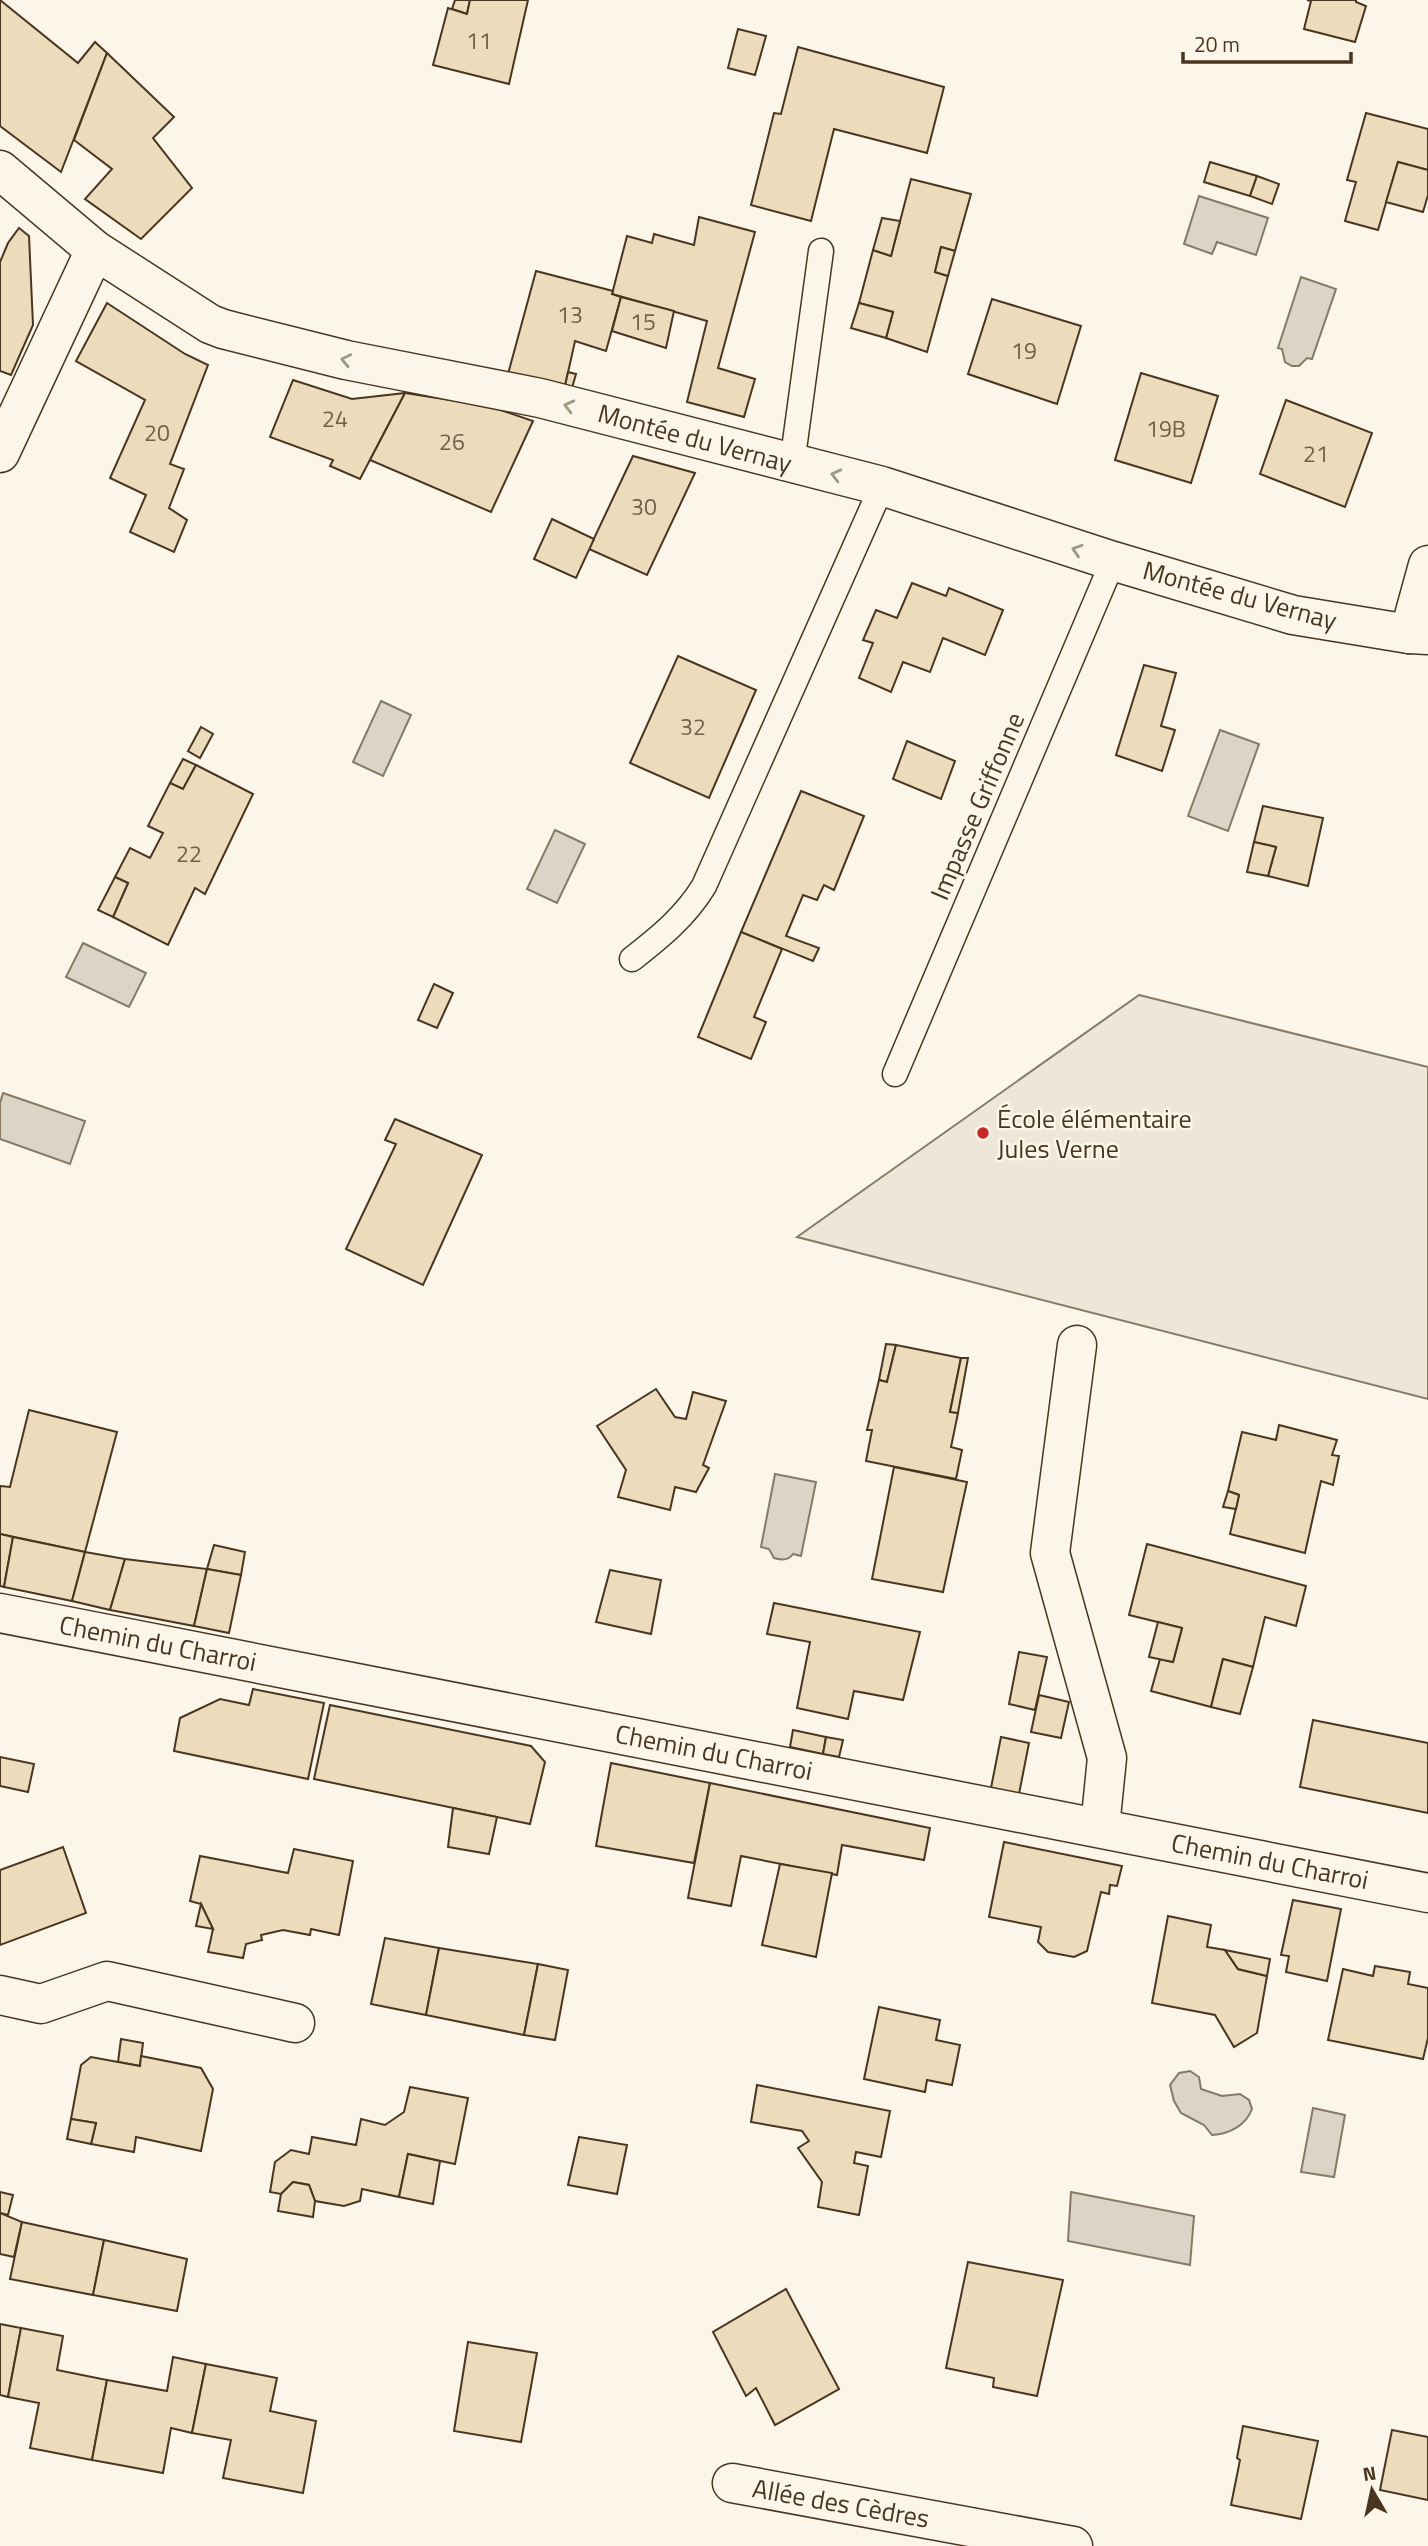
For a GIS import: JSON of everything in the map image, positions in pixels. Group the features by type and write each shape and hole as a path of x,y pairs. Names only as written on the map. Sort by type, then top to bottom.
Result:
{"street":[{"name":"Montée du Vernay","path":"0,170 95,250 210,324 346,360 540,398 882,486 1113,561 1293,615 1418,634"},
{"path":"0,453 95,250"},
{"path":"1418,634 1428,565"},
{"path":"1077,1345 1050,1553 1107,1758 1100,1827"},
{"name":"Chemin du Charroi","path":"0,1613 1428,1893"},
{"path":"0,1995 41,2004 107,1981 295,2023"},
{"name":"Allée des Cèdres","path":"732,2483 1073,2546"}],"lane":[{"path":"792,464 821,251"},
{"path":"632,959 667,932 691,907 704,886 882,486"},
{"name":"Impasse Griffonne","path":"895,1074 1113,561"}],"shaded area":[{"path":"1199,196 1268,218 1256,255 1217,242 1212,254 1184,244"},
{"path":"1301,277 1336,289 1312,359 1307,358 1299,366 1292,366 1285,362 1282,349 1278,348"},
{"path":"381,701 411,715 383,776 353,762"},
{"path":"1220,730 1259,744 1228,831 1188,816"},
{"path":"555,830 585,844 557,903 527,889"},
{"path":"83,943 146,973 129,1007 66,977"},
{"path":"1139,995 1428,1067 1428,1399 797,1237"},
{"path":"3,1093 85,1121 70,1164 0,1139 0,1103"},
{"path":"775,1474 816,1482 801,1556 793,1554 787,1559 777,1559 769,1549 761,1547"},
{"path":"1190,2071 1199,2077 1201,2089 1222,2096 1240,2094 1249,2100 1252,2109 1246,2120 1231,2131 1212,2135 1204,2125 1181,2113 1174,2101 1170,2085 1179,2073"},
{"path":"1313,2108 1345,2115 1334,2177 1301,2172"},
{"path":"1071,2192 1194,2216 1190,2265 1068,2241"}],"building":[{"path":"0,0 78,63 95,42 107,53 61,172 0,126"},
{"path":"455,0 470,0 467,14 452,9"},
{"path":"470,0 528,0 509,84 433,65 448,8 467,14"},
{"path":"1307,0 1356,0 1366,6 1355,42 1304,29 1311,1"},
{"path":"738,29 766,36 755,75 728,68"},
{"path":"798,47 944,87 927,153 834,129 811,221 751,205 774,113 781,114"},
{"path":"107,53 174,117 153,138 192,188 141,239 85,199 112,169 74,140"},
{"path":"1366,113 1428,129 1428,170 1398,162 1378,230 1345,221 1356,182 1347,180"},
{"path":"1210,162 1257,176 1250,196 1204,182"},
{"path":"1398,162 1428,170 1428,195 1423,212 1386,202"},
{"path":"1257,176 1279,184 1272,204 1250,196"},
{"path":"911,179 971,194 955,251 941,247 935,272 948,276 927,352 886,338 893,312 859,303 873,250 891,256"},
{"path":"699,217 755,232 718,368 755,379 744,417 687,402 707,321 612,294 627,236 652,243 654,234 694,245"},
{"path":"882,218 900,221 891,256 873,250"},
{"path":"19,228 29,236 33,325 11,375 0,371 0,262 8,243"},
{"path":"941,247 955,251 948,276 935,272"},
{"path":"536,271 613,291 612,294 621,297 606,351 575,341 565,386 508,374"},
{"path":"621,297 674,311 666,348 612,331"},
{"path":"992,299 1081,326 1057,404 968,374"},
{"path":"107,303 185,354 208,365 170,464 184,469 169,508 187,520 174,552 130,532 146,495 110,478 145,400 76,361"},
{"path":"859,303 893,312 886,338 851,328"},
{"path":"568,372 576,374 572,388 565,386"},
{"path":"1141,373 1218,396 1191,483 1115,460"},
{"path":"293,380 352,399 405,393 360,479 330,466 333,460 270,437"},
{"path":"405,393 489,406 533,421 491,512 370,460"},
{"path":"1286,400 1372,433 1345,507 1260,474"},
{"path":"633,456 695,473 647,575 589,549"},
{"path":"552,519 594,539 576,578 534,559"},
{"path":"912,583 946,596 949,588 1003,610 985,655 943,638 930,672 903,662 891,692 859,678 873,643 863,640 876,610 897,618"},
{"path":"678,656 756,690 709,798 630,763"},
{"path":"1144,665 1176,673 1161,726 1175,730 1162,771 1116,755"},
{"path":"201,727 213,734 200,758 188,751"},
{"path":"907,741 955,761 941,799 893,779"},
{"path":"183,759 196,765 183,789 170,783"},
{"path":"196,765 253,794 205,894 195,888 168,945 113,917 128,883 115,877 130,848 150,858 163,833 148,826 170,783 183,789"},
{"path":"801,791 864,816 834,890 824,885 817,900 803,895 786,936 819,948 813,961 741,932"},
{"path":"1263,806 1323,818 1308,886 1268,876 1276,847 1254,842"},
{"path":"1254,842 1276,847 1268,876 1247,872"},
{"path":"115,877 128,883 113,917 98,910"},
{"path":"741,932 782,949 754,1017 766,1022 751,1059 698,1037"},
{"path":"434,984 453,993 437,1028 418,1020"},
{"path":"395,1119 482,1155 423,1285 346,1249 396,1144 385,1140"},
{"path":"886,1344 896,1345 887,1382 879,1380"},
{"path":"896,1345 961,1358 950,1412 958,1413 951,1447 962,1450 956,1479 866,1461 872,1430 867,1430 879,1380 887,1382"},
{"path":"961,1358 968,1358 958,1413 950,1412"},
{"path":"656,1389 675,1417 686,1419 693,1392 726,1401 703,1465 709,1468 696,1492 675,1487 670,1510 618,1497 626,1470 597,1426"},
{"path":"29,1410 117,1432 85,1552 0,1534 0,1486 10,1487"},
{"path":"1279,1425 1337,1440 1332,1455 1339,1456 1333,1485 1321,1481 1305,1553 1230,1534 1239,1495 1228,1491 1242,1432 1276,1440"},
{"path":"894,1467 967,1482 943,1592 872,1579"},
{"path":"1228,1491 1239,1495 1236,1509 1223,1507"},
{"path":"0,1534 13,1537 4,1587 0,1586"},
{"path":"13,1537 85,1552 72,1601 4,1587"},
{"path":"1147,1544 1306,1586 1296,1626 1265,1617 1253,1667 1223,1659 1211,1707 1151,1691 1160,1659 1173,1662 1182,1628 1129,1615"},
{"path":"214,1545 245,1552 241,1575 207,1569"},
{"path":"85,1552 125,1559 110,1610 72,1601"},
{"path":"125,1559 207,1569 194,1626 110,1610"},
{"path":"207,1569 241,1575 229,1633 194,1626"},
{"path":"610,1570 661,1580 651,1634 596,1622"},
{"path":"774,1603 920,1632 903,1700 854,1691 848,1719 797,1708 810,1642 767,1634"},
{"path":"1158,1622 1182,1628 1173,1662 1149,1657"},
{"path":"1019,1652 1047,1657 1035,1710 1009,1704"},
{"path":"1223,1659 1253,1667 1240,1714 1211,1707"},
{"path":"253,1689 324,1703 308,1779 174,1751 180,1718 220,1699 249,1705"},
{"path":"1039,1695 1069,1702 1061,1738 1031,1732"},
{"path":"330,1705 531,1746 545,1762 530,1824 314,1779"},
{"path":"1313,1720 1428,1743 1428,1813 1300,1787"},
{"path":"793,1730 826,1737 823,1754 790,1747"},
{"path":"826,1737 843,1740 839,1757 823,1754"},
{"path":"1001,1737 1029,1743 1019,1794 991,1788"},
{"path":"0,1757 34,1764 28,1792 0,1786"},
{"path":"611,1763 710,1783 694,1863 596,1846"},
{"path":"710,1783 930,1828 924,1860 842,1845 837,1875 741,1856 731,1906 688,1898"},
{"path":"453,1808 497,1817 489,1854 448,1847"},
{"path":"1004,1842 1122,1866 1117,1886 1110,1885 1109,1894 1101,1892 1087,1951 1074,1957 1048,1952 1038,1942 1041,1927 989,1917"},
{"path":"63,1847 86,1913 0,1945 0,1870"},
{"path":"294,1849 353,1861 339,1935 311,1929 310,1935 283,1930 261,1935 262,1940 246,1944 243,1958 208,1952 213,1929 201,1904 190,1901 200,1856 288,1873"},
{"path":"780,1864 832,1873 816,1957 762,1945"},
{"path":"1293,1900 1341,1909 1327,1981 1286,1972 1289,1956 1281,1955"},
{"path":"201,1904 213,1929 196,1926"},
{"path":"1168,1916 1211,1925 1207,1947 1225,1950 1238,1969 1267,1976 1257,2033 1234,2047 1215,2015 1152,2003"},
{"path":"385,1938 439,1948 426,2015 371,2004"},
{"path":"439,1948 538,1964 524,2035 426,2015"},
{"path":"1225,1950 1270,1959 1267,1976 1238,1969"},
{"path":"538,1964 568,1970 555,2040 524,2035"},
{"path":"1375,1966 1410,1972 1408,1984 1428,1988 1428,2038 1423,2059 1328,2040 1343,1969 1373,1976"},
{"path":"879,2007 940,2020 936,2040 960,2045 952,2085 927,2080 925,2092 864,2079"},
{"path":"121,2039 143,2043 140,2066 118,2062"},
{"path":"141,2056 201,2068 213,2089 201,2151 136,2137 134,2152 91,2144 96,2123 71,2119 81,2065 91,2057 140,2066"},
{"path":"757,2085 890,2111 881,2157 856,2152 854,2163 868,2166 859,2215 818,2207 822,2182 798,2148 809,2141 802,2131 751,2122"},
{"path":"410,2087 468,2098 455,2164 408,2154 399,2197 362,2189 360,2201 344,2206 315,2201 309,2185 293,2182 281,2194 270,2192 275,2162 291,2150 309,2154 312,2137 356,2145 361,2119 385,2125 404,2112"},
{"path":"71,2119 96,2123 91,2144 67,2139"},
{"path":"579,2137 627,2145 617,2194 568,2185"},
{"path":"408,2154 440,2161 433,2204 399,2197"},
{"path":"293,2182 309,2185 315,2201 313,2217 278,2211 281,2194"},
{"path":"0,2192 13,2195 8,2215 0,2213"},
{"path":"0,2213 22,2222 14,2257 0,2254"},
{"path":"22,2222 104,2240 93,2295 10,2279"},
{"path":"104,2240 187,2259 177,2311 93,2295"},
{"path":"968,2262 1063,2280 1037,2396 993,2387 994,2378 946,2368"},
{"path":"786,2289 839,2389 775,2425 756,2388 746,2396 713,2332"},
{"path":"0,2324 21,2328 8,2397 0,2395"},
{"path":"21,2328 63,2336 57,2370 107,2380 92,2460 30,2448 39,2403 8,2397"},
{"path":"468,2342 537,2353 521,2442 454,2431"},
{"path":"173,2357 206,2364 192,2433 171,2428 163,2473 92,2460 107,2380 167,2391"},
{"path":"206,2364 277,2378 270,2411 316,2421 303,2493 223,2478 231,2440 192,2433"},
{"path":"1243,2426 1318,2441 1301,2519 1231,2505 1240,2460 1237,2458"},
{"path":"1392,2430 1428,2437 1428,2500 1380,2490"}],"place":[{"name":"École élémentaire Jules Verne","path":"983,1133"}]}
